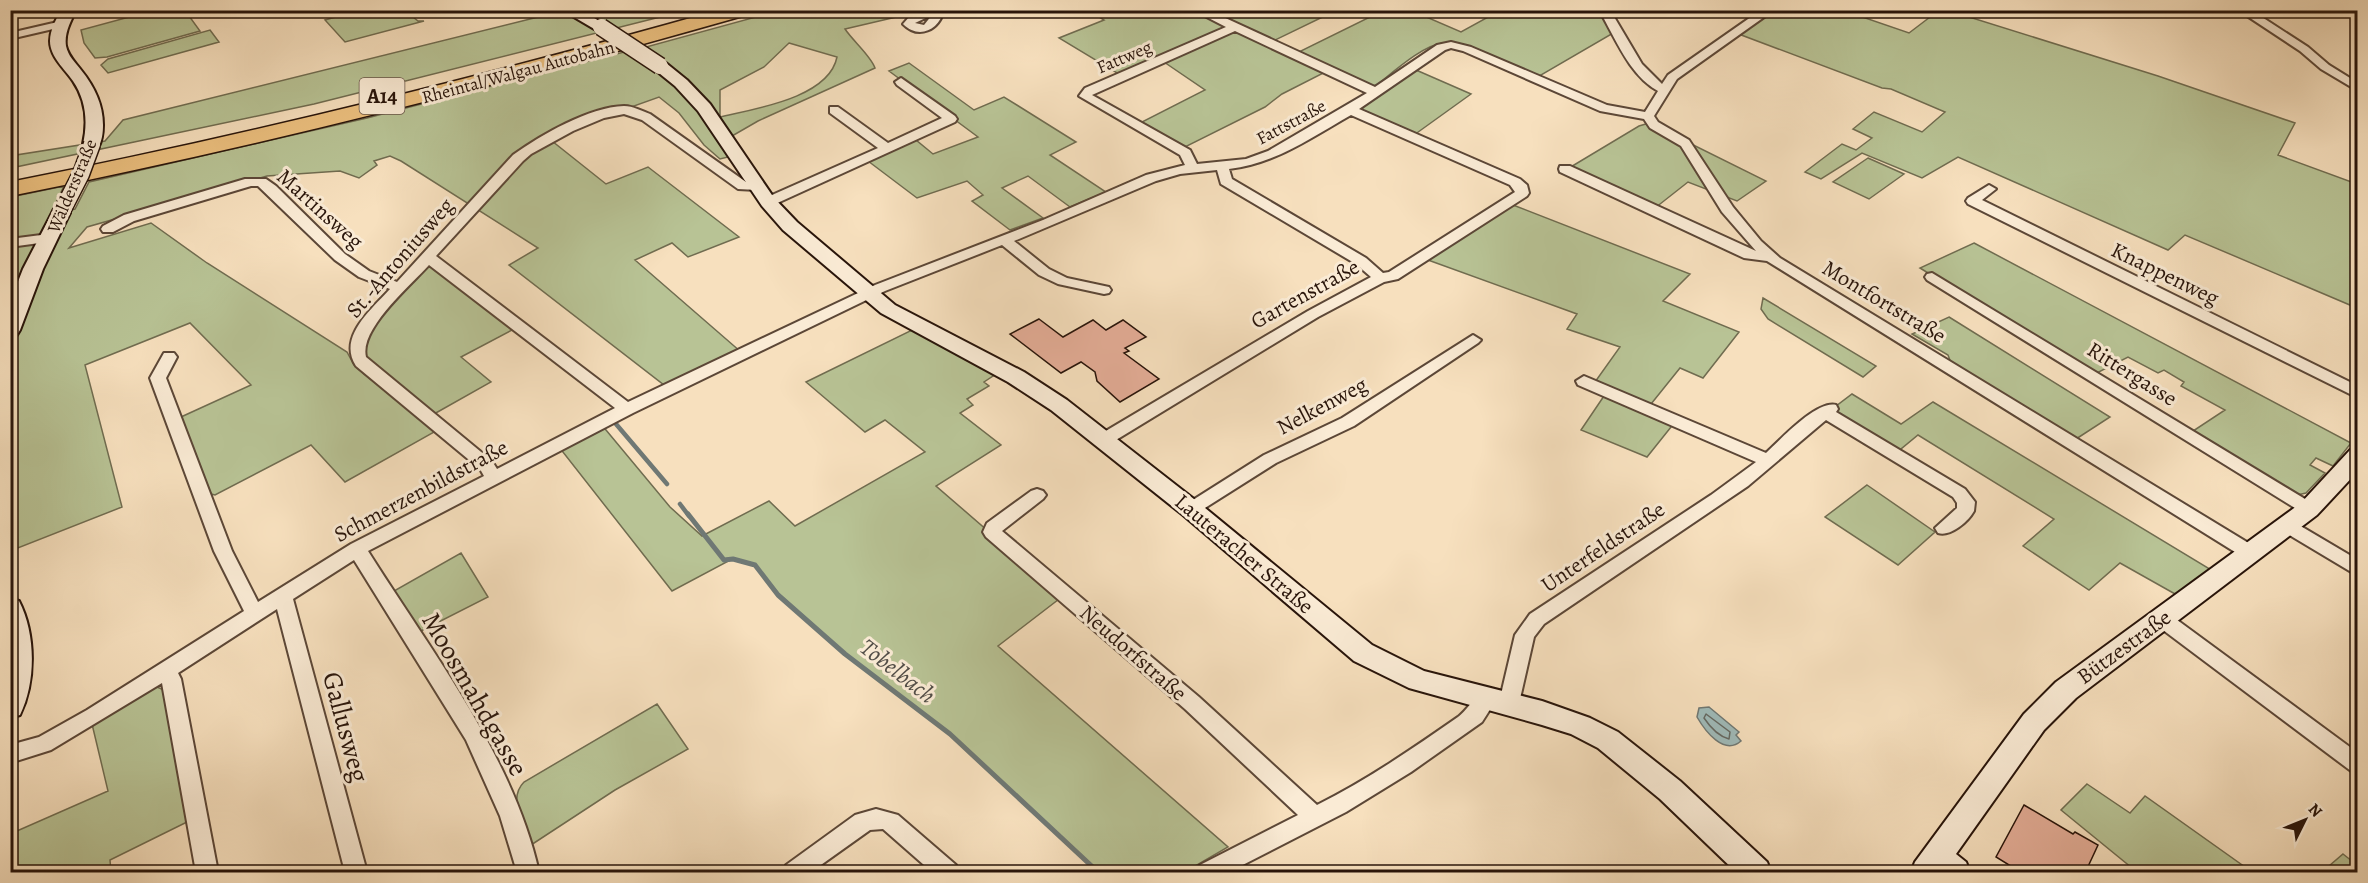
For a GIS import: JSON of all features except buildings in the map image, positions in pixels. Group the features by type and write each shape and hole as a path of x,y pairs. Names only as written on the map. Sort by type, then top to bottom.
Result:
{"highway":[{"name":"Rheintal/Walgau Autobahn","path":"10,177 223,133 418,87 711,10"},
{"name":"Rheintal/Walgau Autobahn","path":"10,189 216,146 428,96 743,10"}],"street":[{"name":"Lauteracher Straße","path":"569,10 639,50 681,83 704,108 763,194 790,226 869,294 904,320 1016,377 1059,405 1191,508 1363,653 1419,680 1580,726 1608,740 1663,784 1756,873"},
{"path":"1198,10 1377,93"},
{"path":"1604,10 1645,76 1657,87 1663,89"},
{"path":"1631,127 1649,119 1663,89 1672,77 1768,10"},
{"path":"2243,10 2304,49 2325,67 2358,88"},
{"path":"10,36 66,17"},
{"name":"Wälderstraße","path":"10,330 33,269 81,174 92,144 96,120 92,101 59,50 58,42 66,17"},
{"name":"Fattweg","path":"1193,168 1185,153 1085,96 1089,91 1234,28"},
{"name":"Fattstraße","path":"869,294 1084,208 1151,178 1193,168 1248,163 1273,154 1377,93 1441,47 1451,45 1467,49 1604,108 1649,119"},
{"path":"763,194 951,119 902,82"},
{"name":"Lauteracher Straße","path":"607,114 622,110 634,111 646,117 743,186 763,194"},
{"path":"834,110 885,147"},
{"name":"Gartenstraße","path":"1105,439 1313,314 1380,278 1393,276 1522,193 1522,188 1515,182 1350,110"},
{"name":"St.-Antoniusweg","path":"494,477 486,465 383,381 357,356 357,349 363,331 510,166 534,145 607,114"},
{"name":"Montfortstraße","path":"1649,119 1685,143 1727,209 1770,257 1843,305 2249,552"},
{"path":"1222,166 1226,181 1361,261 1380,278"},
{"path":"1565,169 1749,255 1770,257"},
{"name":"Martinsweg","path":"108,229 129,218 250,182 261,183 271,189 340,257 364,274 400,288"},
{"name":"Knappenweg","path":"1989,189 1973,201 2358,393"},
{"path":"10,243 49,238"},
{"path":"1003,239 1044,272 1063,281 1104,290"},
{"path":"428,257 627,409"},
{"name":"Rittergasse","path":"1932,277 2309,509"},
{"name":"Schmerzenbildstraße","path":"10,754 44,744 94,716 357,549 627,409 869,294"},
{"name":"Nelkenweg","path":"1191,508 1262,463 1348,422 1473,340"},
{"path":"169,357 158,378 223,551 254,613"},
{"path":"1584,381 1768,460"},
{"name":"Unterfeldstraße","path":"1498,701 1525,635 1537,619 1675,526 1718,500 1827,411 1959,493 1966,502 1965,511 1944,528"},
{"name":"Bützestraße","path":"1939,867 2034,722 2075,682 2162,620 2249,552 2309,509 2358,456"},
{"name":"Neudorfstraße","path":"1037,495 993,528 992,532 1192,704 1315,818"},
{"path":"2287,525 2358,568"},
{"name":"Moosmahdgasse","path":"357,549 474,735 511,816 528,873"},
{"name":"Gallusweg","path":"283,595 356,873"},
{"path":"10,608 15,622 20,662 10,707"},
{"path":"2162,620 2358,765"},
{"path":"165,671 171,679 207,873"},
{"path":"1208,873 1315,818 1404,766 1498,701"},
{"path":"794,873 872,818 882,818 890,822 948,873"}],"green space":[{"path":"155,10 208,11 189,16 200,31 107,57 95,58 84,43 81,30"},
{"path":"1088,10 1335,11 1269,43 1295,54 1382,11 1419,11 1417,13 1461,32 1499,11 1600,11 1615,32 1536,78 1464,46 1444,43 1417,54 1373,88 1329,70 1282,94 1265,107 1181,149 1138,124 1205,90 1161,60 1122,76 1059,38 1104,20"},
{"path":"357,11 408,13 418,21 424,21 345,42 325,20"},
{"path":"557,11 684,11 314,104 11,168 10,156 105,141 123,120"},
{"path":"778,11 922,11 845,29 875,68 758,121 725,140 736,155 720,159 704,145 679,113 659,97 547,137 606,184 648,167 739,237 688,257 672,243 635,260 741,352 668,388 509,265 538,248 390,156 374,161 377,165 359,178 340,171 267,176 87,227 69,248 151,223 207,263 347,352 354,365 364,374 436,431 345,482 311,445 215,495 211,494 181,417 251,385 190,323 85,365 122,507 15,549 11,567 11,197 64,186 50,215 75,209 89,182 367,118 628,51 667,63 646,47","holes":["789,43 837,57 831,71 820,83 805,92 770,105 720,117 720,90 764,67"]},
{"path":"1773,11 1845,11 1909,33 1938,11 1950,11 2158,76 2295,123 2278,155 2357,184 2357,308 2185,235 2168,250 1958,157 1922,178 1862,153 1821,179 1805,172 1842,144 1856,150 1872,138 1853,129 1874,112 1922,132 1945,112 1891,89 1882,88 1736,33"},
{"path":"210,30 219,42 108,73 101,65 108,59"},
{"path":"909,63 974,110 1004,97 1076,142 1050,155 1106,192 1070,207 1028,176 1002,188 1043,218 1010,230 972,201 983,195 967,181 917,198 864,158 911,136 933,154 978,137 889,71"},
{"path":"1416,70 1471,94 1414,135 1362,112 1363,107"},
{"path":"1649,123 1766,181 1737,201 1688,182 1655,208 1569,168 1639,126"},
{"path":"1868,158 1904,174 1869,199 1833,182"},
{"path":"1513,205 1690,274 1663,301 1739,332 1703,378 1680,368 1647,409 1675,422 1647,457 1581,430 1606,393 1595,382 1620,347 1567,329 1577,314 1428,260"},
{"path":"1974,243 2351,443 2333,466 2316,458 2310,465 2325,473 2306,493 2297,495 2190,433 2225,410 2181,386 2184,382 2164,370 2158,373 2128,357 2093,375 1920,268"},
{"path":"427,259 516,328 461,357 491,382 434,414 366,361 363,338"},
{"path":"1763,298 1876,366 1863,377 1768,319 1761,309"},
{"path":"1949,317 2110,417 2076,439 1951,363 1948,355 1912,334"},
{"path":"912,330 996,374 984,382 989,386 967,399 973,405 960,413 1001,445 936,486 1063,596 998,646 1228,847 1185,872 1099,872 951,734 845,653 779,594 755,565 732,559 672,591 559,447 601,424 670,507 702,536 769,501 795,526 925,452 885,420 865,432 806,382"},
{"path":"1852,394 1901,424 1933,402 2218,574 2184,599 2120,563 2089,590 2023,546 2054,519 1918,435 1896,453 1827,413"},
{"path":"1867,485 1935,532 1898,565 1825,517"},
{"path":"461,553 488,597 419,632 394,591"},
{"path":"157,687 164,690 189,821 110,860 111,872 11,872 10,834 108,791 92,724 144,691"},
{"path":"657,704 688,749 615,790 531,845 517,804 519,789 524,782"},
{"path":"2087,784 2130,813 2145,796 2252,872 2137,872 2061,810"},
{"path":"2343,854 2357,865 2357,872 2322,872"}],"water":[{"path":"1709,707 1739,732 1736,735 1741,741 1728,746 1710,735 1697,717 1699,708"}],"waterway":[{"path":"616,424 667,484"},
{"name":"Tobelbach","path":"680,504 689,516"},
{"name":"Tobelbach","path":"688,514 724,560 733,559 755,565 778,595 845,654 950,734 1098,872"}]}
